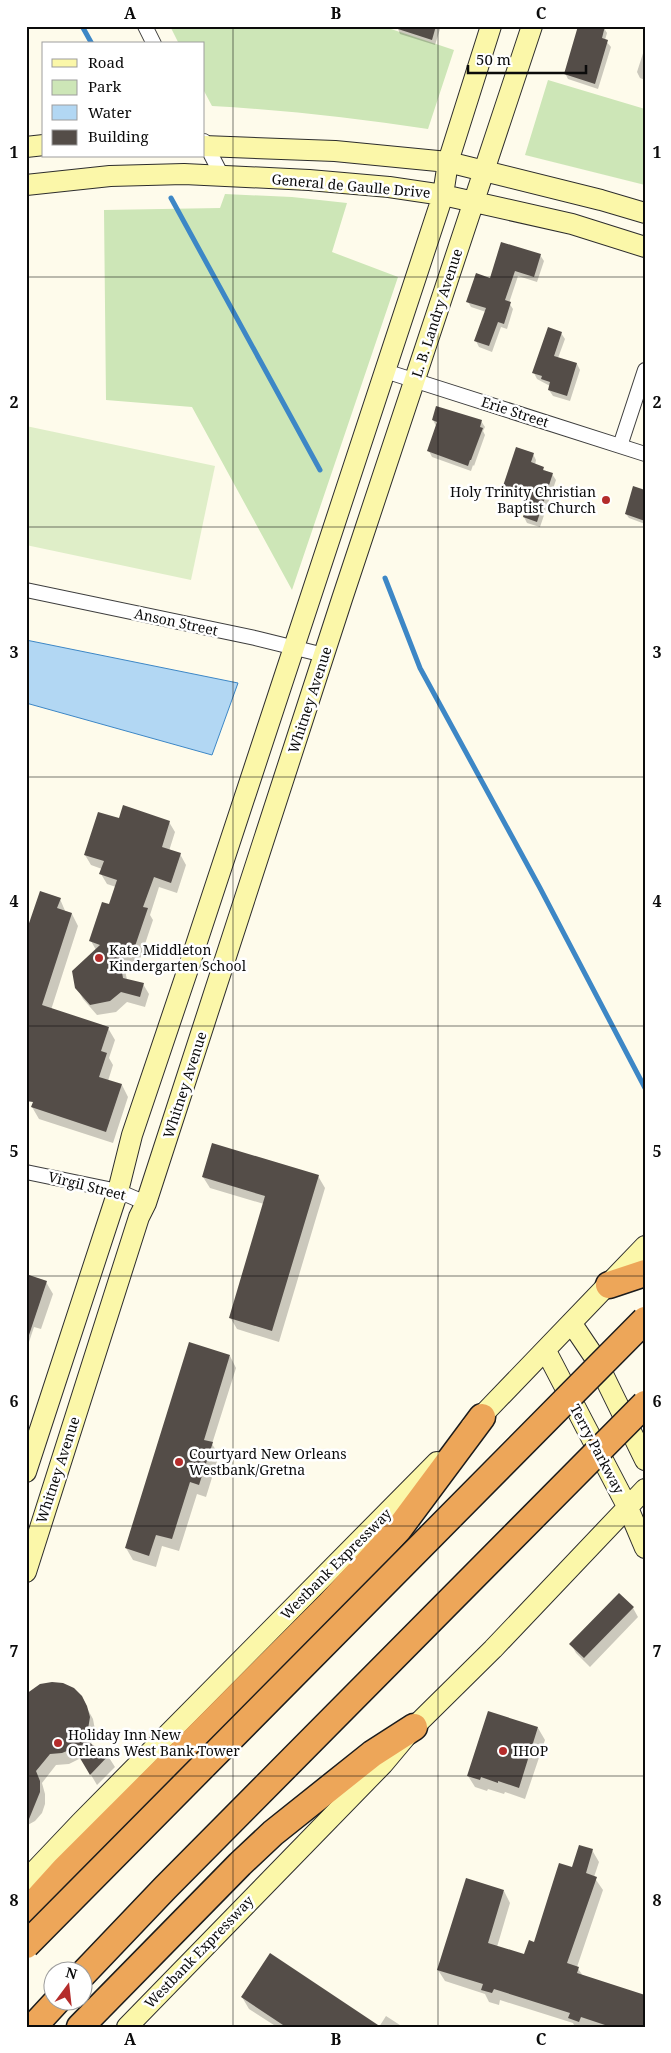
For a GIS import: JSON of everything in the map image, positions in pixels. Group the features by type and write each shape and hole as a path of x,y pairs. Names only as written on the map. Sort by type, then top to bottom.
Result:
{"highway":[{"path":"609,1285 645,1273"},
{"path":"26,1945 645,1320"},
{"path":"92,1965 165,1888 645,1404"},
{"path":"26,1912 64,1870 329,1605 398,1530 482,1417"},
{"path":"80,2027 240,1864 273,1833 372,1754 414,1727"},
{"path":"33,2027 49,2010"}],"street":[{"path":"145,26 153,42"},
{"path":"385,370 443,195 448,162 491,26"},
{"name":"L. B. Landry Avenue","path":"342,599 532,26"},
{"path":"205,144 335,151 448,162 601,200 645,213"},
{"path":"205,144 222,176"},
{"path":"26,147 42,146"},
{"name":"General de Gaulle Drive","path":"26,185 110,176 184,174 348,184 443,195 572,224 645,247"},
{"name":"Erie Street","path":"385,370 645,454"},
{"name":"Whitney Avenue","path":"26,1472 118,1191 132,1135 385,370"},
{"path":"620,446 645,370"},
{"name":"Anson Street","path":"26,590 324,655"},
{"name":"Whitney Avenue","path":"26,1571 139,1217 146,1203 342,599"},
{"name":"Virgil Street","path":"26,1172 118,1191 146,1203"},
{"name":"Westbank Expressway","path":"26,1880 482,1417 645,1246"},
{"path":"572,1324 595,1358 645,1460"},
{"name":"Terry Parkway","path":"546,1351 628,1508 645,1548"},
{"name":"Westbank Expressway","path":"127,2027 645,1489"}],"green space":[{"path":"170,26 382,26 454,50 428,129 320,115 212,106 205,93 205,42 178,42"},
{"path":"548,80 645,109 645,185 525,155"},
{"path":"225,194 292,197 347,203 332,252 398,277 292,590 192,407 106,400 104,210 220,208"},
{"path":"26,426 215,466 191,580 26,545"}],"water":[{"path":"26,640 238,683 212,755 26,703"}],"building":[{"path":"398,26 436,26 432,40 398,29"},
{"path":"578,26 605,26 602,38 608,40 595,84 564,74"},
{"path":"501,242 541,254 534,277 515,271 505,300 511,302 504,324 498,322 489,346 474,341 486,308 466,302 476,273 490,278"},
{"path":"548,327 562,332 554,356 577,363 567,396 548,390 550,382 541,379 542,376 532,373"},
{"path":"436,406 482,420 480,427 483,428 468,466 427,451 437,422 432,420"},
{"path":"516,447 534,453 531,462 544,467 543,470 553,473 537,522 523,517 530,495 503,486"},
{"path":"633,486 645,490 645,521 625,514"},
{"path":"123,805 170,821 162,847 181,853 171,883 154,877 143,907 148,908 132,955 118,950 123,978 144,983 140,997 121,992 110,1001 90,1005 75,988 72,971 100,945 89,941 102,902 109,904 117,880 99,874 104,861 84,855 98,812 119,818"},
{"path":"40,891 61,898 57,908 72,913 42,1005 109,1027 101,1051 107,1053 99,1077 122,1084 106,1132 31,1107 33,1102 26,1101 26,932"},
{"path":"212,1143 319,1175 272,1331 229,1318 265,1196 202,1177"},
{"path":"26,1274 47,1281 29,1335 26,1335"},
{"name":"Courtyard New Orleans Westbank/Gretna","path":"189,1342 230,1355 204,1440 213,1442 199,1485 190,1482 172,1539 156,1535 149,1556 125,1548"},
{"path":"619,1593 634,1607 584,1658 569,1644"},
{"name":"Holiday Inn New Orleans West Bank Tower","path":"63,1683 74,1688 82,1696 90,1717 88,1729 83,1739 109,1755 90,1775 74,1748 62,1753 50,1754 36,1771 40,1781 40,1792 27,1824 26,1694 40,1684"},
{"name":"IHOP","path":"488,1711 538,1727 519,1788 481,1777 480,1780 467,1776"},
{"path":"579,1845 593,1849 586,1873 597,1877 567,1963 579,1967 577,1973 645,1995 645,2027 611,2027 581,2017 579,2022 568,2018 570,2013 494,1989 492,1993 481,1990 483,1984 437,1970 466,1878 504,1890 488,1943 524,1954 529,1940 534,1942 559,1863 572,1867"},
{"path":"270,1953 381,2027 286,2027 241,1997"}],"waterway":[{"path":"82,26 91,42"},
{"path":"171,198 320,470"},
{"path":"385,578 420,668 540,888 645,1088"}],"place":[{"name":"Holy Trinity Christian Baptist Church","path":"606,500"},
{"name":"Kate Middleton Kindergarten School","path":"99,958"},
{"name":"Courtyard New Orleans Westbank/Gretna","path":"179,1462"},
{"name":"Holiday Inn New Orleans West Bank Tower","path":"58,1743"},
{"name":"IHOP","path":"503,1751"}]}
